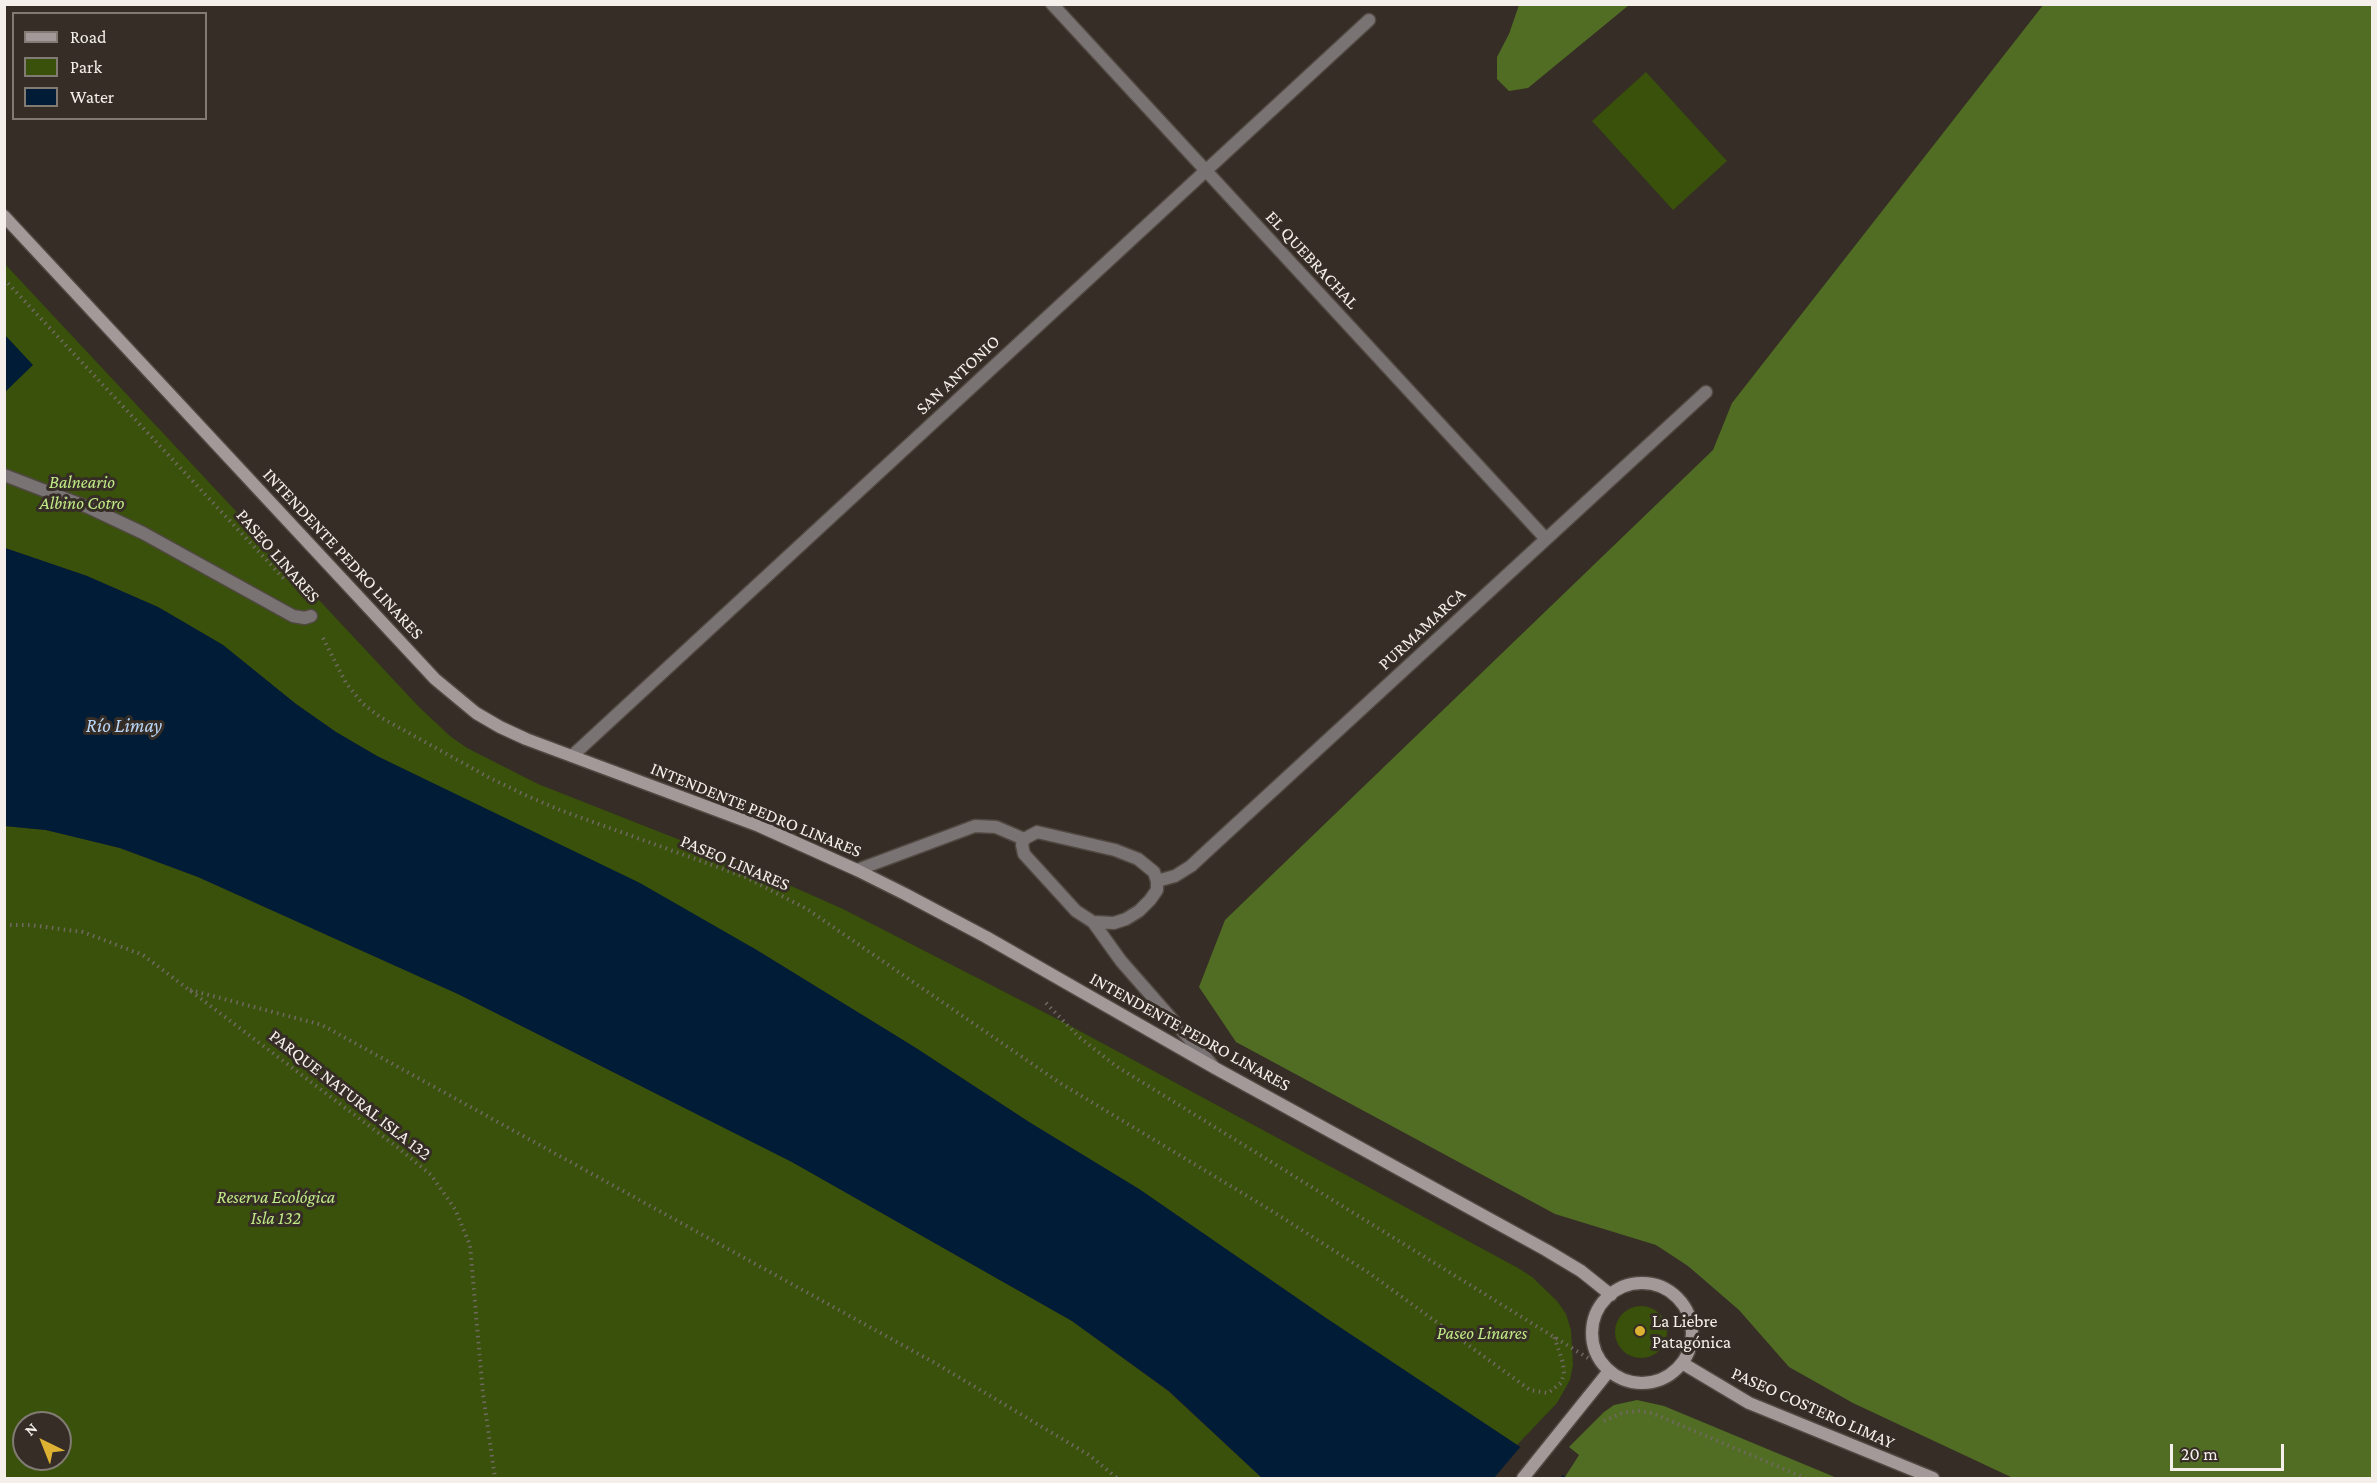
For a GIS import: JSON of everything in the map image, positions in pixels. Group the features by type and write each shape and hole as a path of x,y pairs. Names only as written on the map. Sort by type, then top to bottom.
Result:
{"main road":[{"name":"INTENDENTE PEDRO LINARES","path":"4,216 435,679 476,713 500,727 572,756 759,826 857,870 986,936 1215,1068 1563,1260 1611,1295"},
{"path":"1637,1284 1652,1284 1677,1297 1685,1308 1692,1336 1689,1350 1682,1363 1664,1378 1641,1383 1624,1380 1609,1371 1594,1347 1592,1333 1594,1318 1601,1305 1623,1287 1637,1284"},
{"name":"PASEO COSTERO LIMAY","path":"1682,1363 1717,1386 1749,1403 1933,1479"},
{"path":"1523,1479 1609,1371"}],"street":[{"name":"EL QUEBRACHAL","path":"1052,4 1546,539"},
{"name":"SAN ANTONIO","path":"572,756 1369,20"},
{"name":"PURMAMARCA","path":"1157,881 1174,876 1191,866 1706,392"},
{"path":"4,475 90,508 143,533 200,562 293,616 305,618 311,616"},
{"path":"857,870 975,826 996,826 1024,839"},
{"path":"1024,839 1037,832 1127,853 1147,864 1154,872 1157,890 1139,911 1114,922 1093,922"},
{"path":"1024,839 1022,849 1028,858 1076,910 1093,922 1121,961 1215,1068"}],"path":[{"name":"PASEO LINARES","path":"4,279 283,578 311,616 346,683 362,703 380,717 525,795 560,810 745,877 807,909 1060,1083 1272,1210 1370,1273 1530,1390 1548,1393 1561,1383 1564,1374 1563,1363 1554,1336"},
{"name":"PARQUE NATURAL ISLA 132","path":"4,925 83,932 143,955 431,1175 455,1209 470,1245 483,1394 495,1479"},
{"path":"190,990 322,1025 935,1363 1089,1455 1117,1479"},
{"path":"1041,997 1079,1037 1116,1066 1609,1371"},
{"path":"1598,1426 1606,1419 1622,1413 1639,1411 1652,1413 1805,1479"}],"green space":[{"path":"1519,4 1629,5 1528,88 1509,91 1497,79 1497,57 1509,34"},
{"path":"2044,4 2372,5 2372,1478 2013,1478 1853,1403 1789,1367 1739,1310 1688,1266 1656,1245 1555,1214 1236,1042 1199,987 1225,920 1713,450 1732,403"},
{"path":"1646,72 1727,161 1673,210 1592,121"},
{"name":"Paseo Linares","path":"4,263 419,707 450,736 467,748 538,784 746,866 843,909 1065,1023 1518,1268 1532,1277 1557,1301 1566,1314 1571,1330 1573,1365 1570,1380 1557,1403 1517,1445 1326,1318 1139,1189 755,949 377,756 336,732 296,704 223,645 158,607 87,576 5,548"},
{"name":"Reserva Ecológica Isla 132","path":"4,826 46,830 120,848 198,877 458,994 792,1162 1072,1321 1168,1391 1262,1478 5,1478"},
{"path":"1636,1306 1646,1306 1660,1313 1667,1332 1660,1351 1646,1358 1636,1358 1626,1354 1619,1347 1615,1337 1615,1327 1619,1317 1626,1310"},
{"path":"1637,1400 1664,1406 1837,1478 1565,1477 1579,1455 1569,1447 1614,1405"}],"water":[{"path":"5,335 33,365 5,392"},
{"name":"Río Limay","path":"5,548 87,576 158,607 223,645 296,704 336,732 377,756 640,883 755,949 1139,1189 1326,1318 1567,1478 1262,1478 1169,1391 1072,1321 792,1162 458,994 198,877 120,848 46,830 5,826"}],"pier":[{"path":"1522,1445 1565,1473 1560,1478 1494,1478"}],"place":[{"name":"La Liebre Patagónica","path":"1640,1331"}],"park label":[{"name":"Balneario Albino Cotro","path":"82,492"}]}
